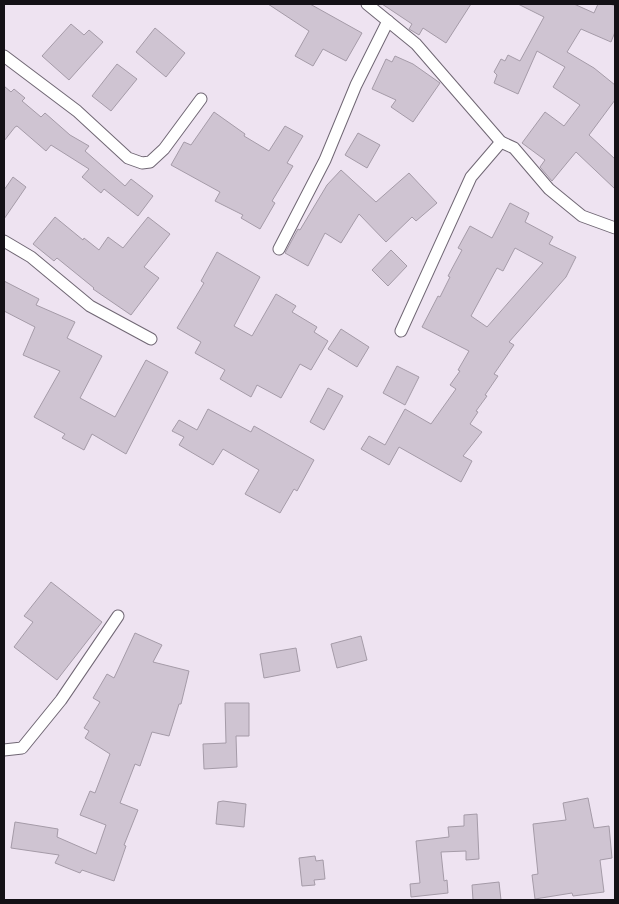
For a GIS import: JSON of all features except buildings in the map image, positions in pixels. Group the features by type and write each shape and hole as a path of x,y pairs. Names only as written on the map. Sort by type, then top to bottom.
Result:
{"street":[{"path":"367,4 416,44 501,142 514,148 549,189 582,216 615,228"},
{"path":"280,249 325,160 356,84 388,21"},
{"path":"4,56 77,111 128,158 142,164 150,162 164,149 201,99"},
{"path":"401,331 471,177 501,142"},
{"path":"4,241 31,258 90,306 150,339"},
{"path":"4,750 22,748 62,700 118,616"}]}
